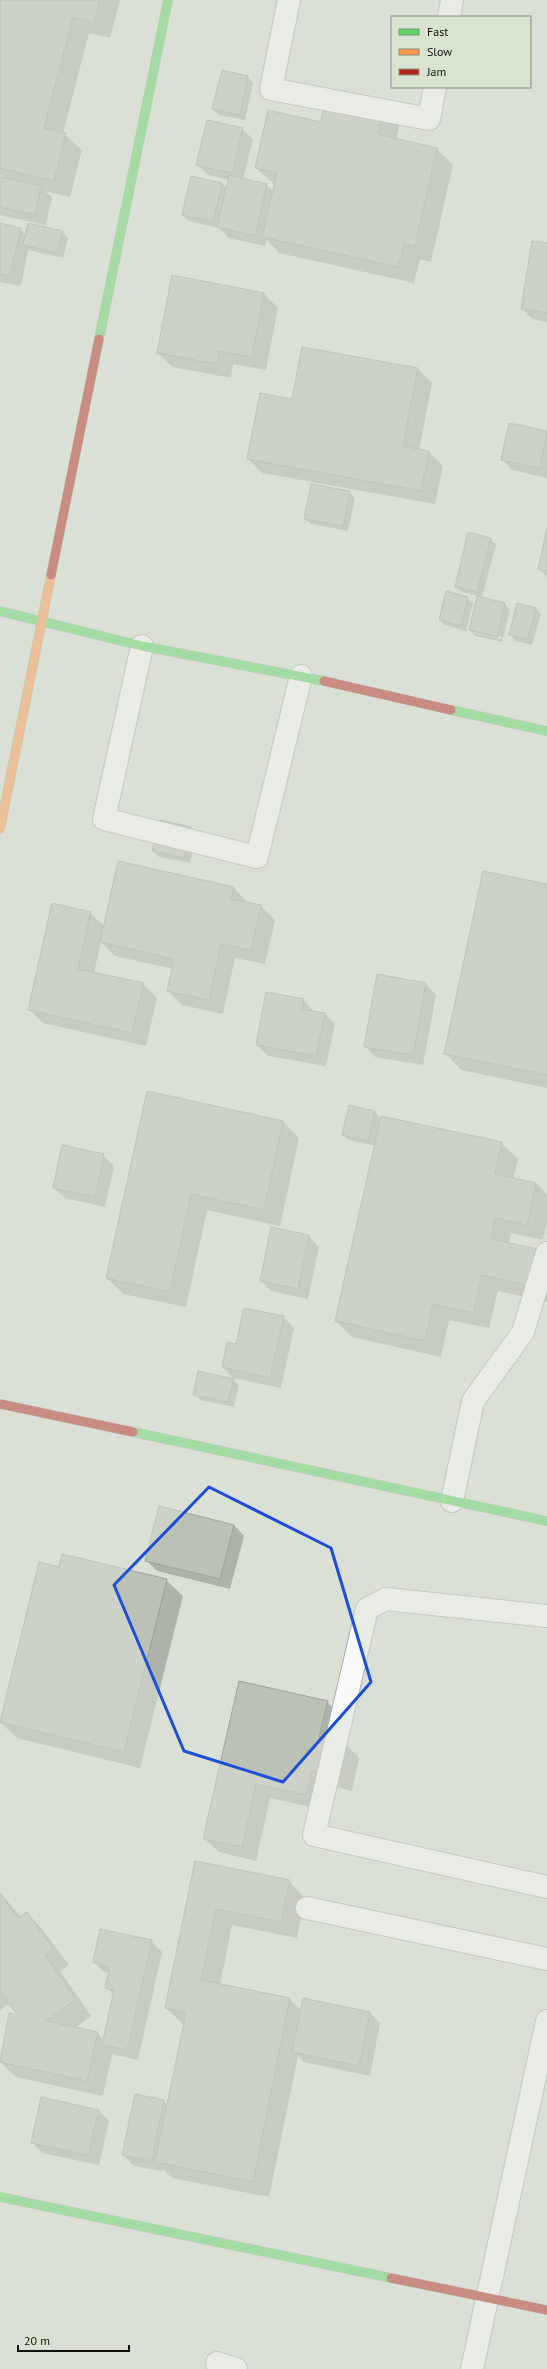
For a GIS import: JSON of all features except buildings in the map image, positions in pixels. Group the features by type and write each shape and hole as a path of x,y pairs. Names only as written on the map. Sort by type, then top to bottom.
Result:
{"street":[{"path":"0,829 168,0"},
{"path":"289,0 271,90 429,119 435,88"},
{"path":"449,16 452,0"},
{"path":"0,612 43,621 142,646 301,676 547,731"},
{"path":"142,646 104,819 257,857 301,676"},
{"path":"452,1501 473,1401 523,1332 547,1253"},
{"path":"0,1404 547,1521"},
{"path":"547,1616 386,1599 367,1609 314,1836 547,1887"},
{"path":"307,1908 547,1958"},
{"path":"472,2369 547,2022"},
{"path":"0,2196 547,2310"}],"highlighted area":[{"path":"209,1487 331,1548 371,1682 283,1782 184,1751 114,1585"}],"traffic: fast":[{"path":"99,339 168,0"},
{"path":"0,611 142,646 324,681"},
{"path":"451,710 547,731"},
{"path":"133,1432 547,1521"},
{"path":"0,2197 391,2278"}],"traffic: slow":[{"path":"0,829 51,575"}],"traffic: jam":[{"path":"51,575 99,339"},
{"path":"324,681 451,710"},
{"path":"0,1404 133,1432"},
{"path":"391,2278 547,2310"}]}
